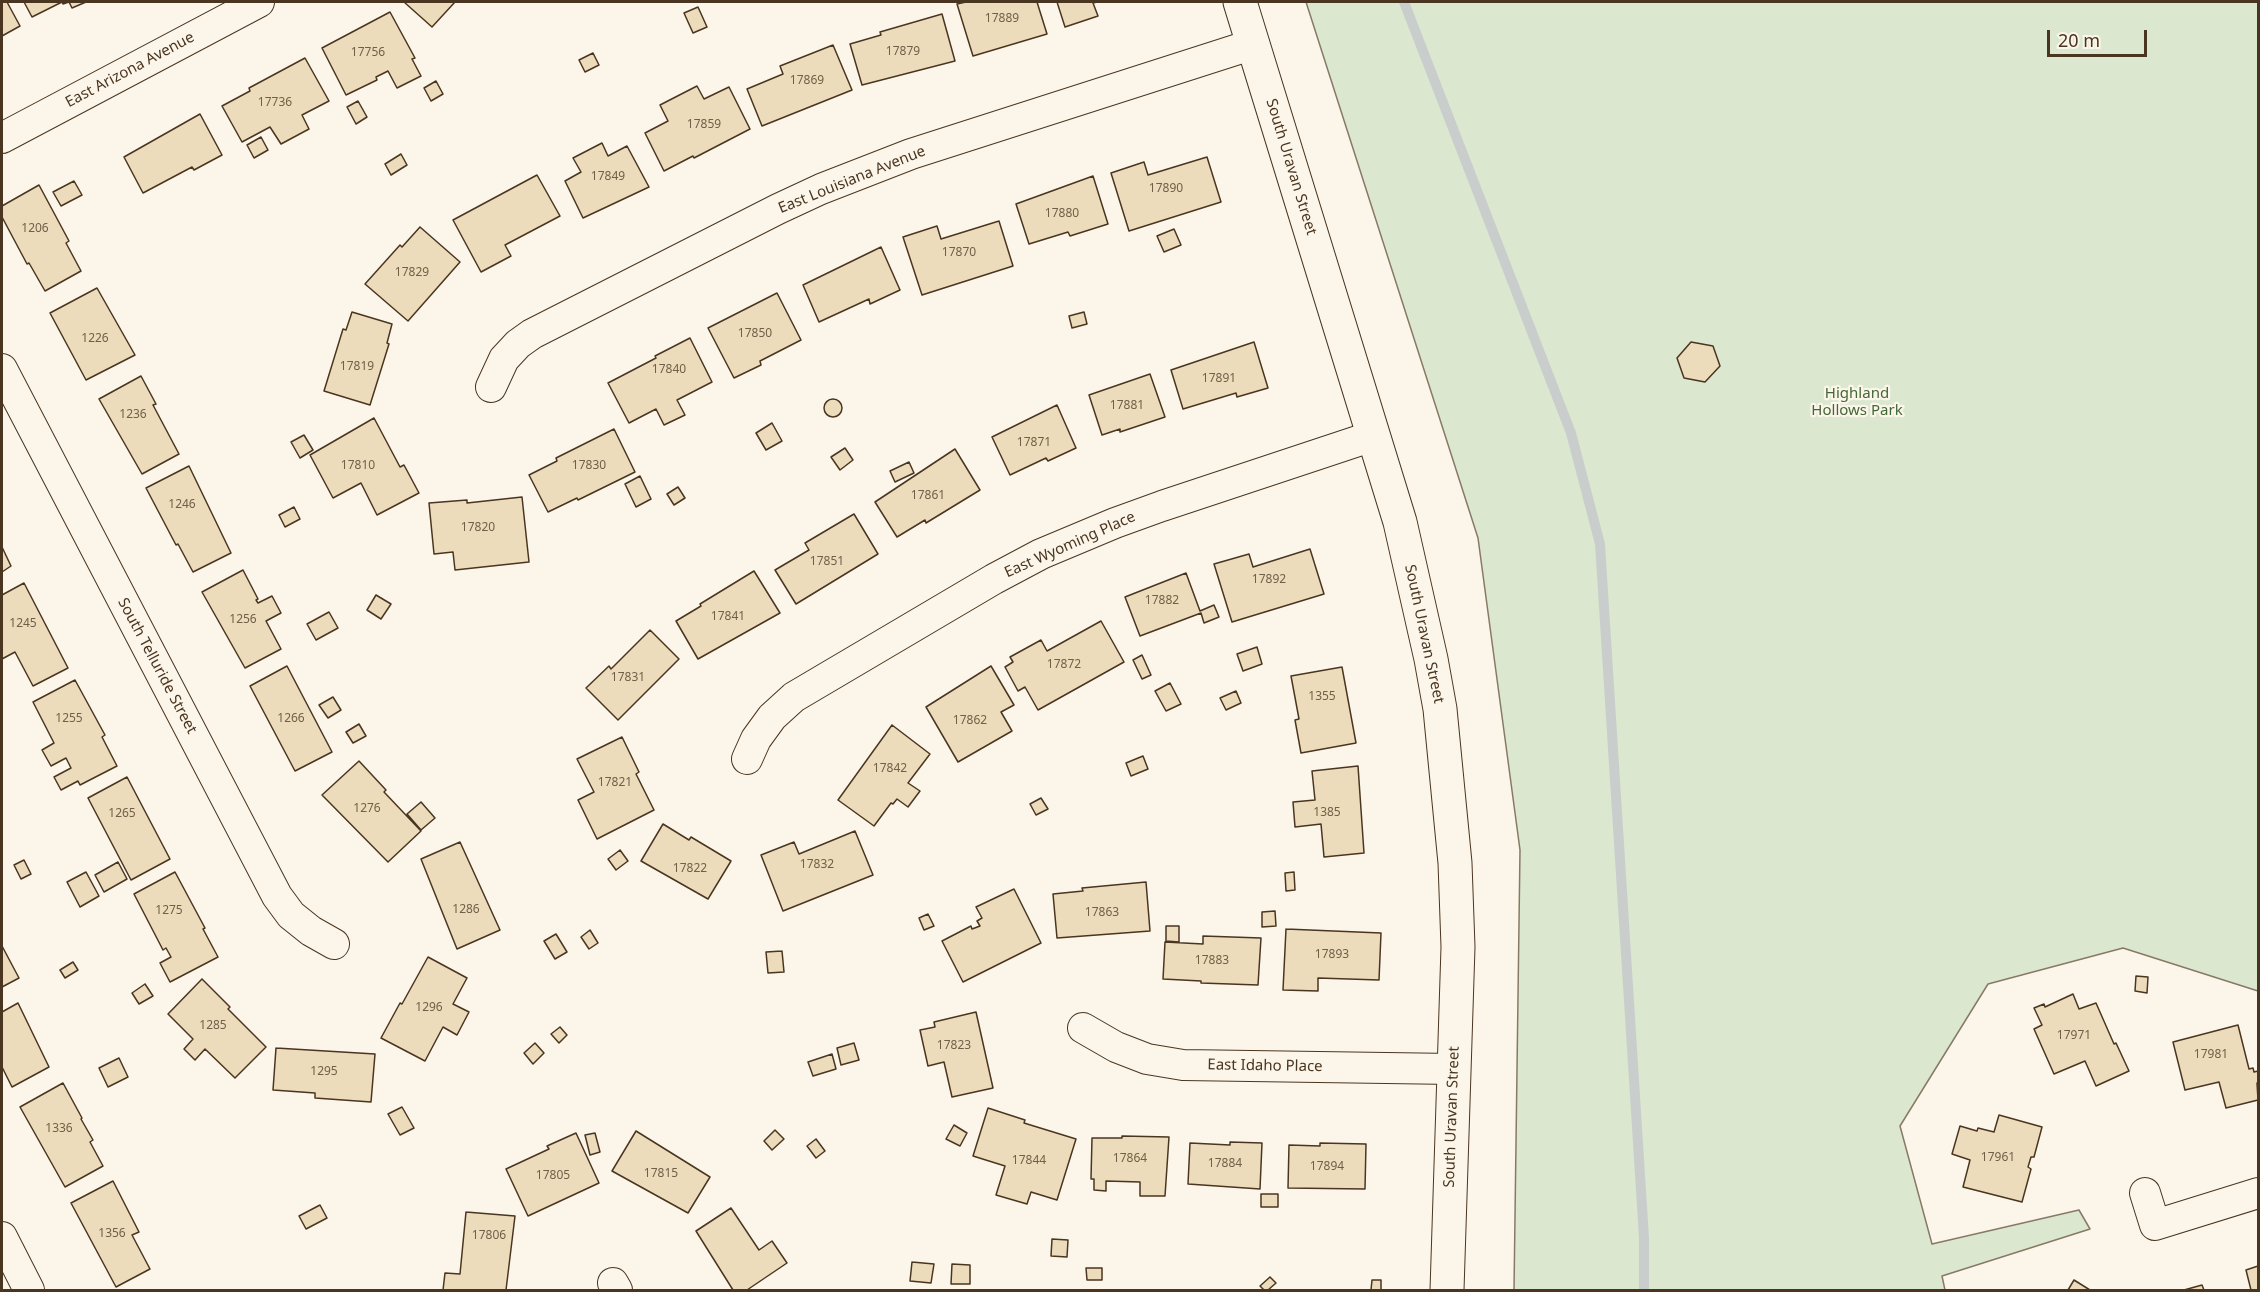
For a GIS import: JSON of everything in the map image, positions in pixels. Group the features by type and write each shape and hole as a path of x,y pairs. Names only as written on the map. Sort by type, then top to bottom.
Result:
{"street":[{"name":"East Arizona Avenue","path":"2,138 259,2"},
{"name":"South Uravan Street","path":"1240,2 1400,522 1440,709 1455,862 1458,948 1447,1290"},
{"name":"East Louisiana Avenue","path":"491,387 504,359 518,344 532,334 777,209 821,189 911,154 1254,44"},
{"name":"South Telluride Street","path":"2,369 277,896 291,915 311,931 334,944"},
{"name":"East Wyoming Place","path":"747,759 756,739 772,717 794,697 994,579 1041,554 1162,506 1373,436"},
{"name":"East Idaho Place","path":"1083,1028 1116,1047 1147,1059 1183,1065 1454,1069"},
{"path":"2145,1193 2155,1225 2259,1193"},
{"path":"2,1237 29,1290"}],"green space":[{"name":"Highland Hollows Park","path":"1306,2 2258,2 2258,991 2123,948 1988,984 1900,1126 1932,1244 2079,1210 2090,1229 1942,1276 1945,1290 1514,1290 1520,850 1478,538"}],"building":[{"path":"2,2 7,2 20,26 2,36"},
{"path":"24,2 62,2 32,17"},
{"path":"69,2 86,2 72,8"},
{"path":"404,2 455,2 432,27"},
{"path":"1037,2 1047,34 973,56 957,4"},
{"path":"1057,2 1097,2 1093,3 1098,16 1065,27"},
{"path":"698,7 707,27 693,33 684,13"},
{"path":"390,12 415,58 412,59 421,76 397,88 388,71 376,77 377,80 346,95 322,48"},
{"path":"942,14 955,61 862,85 850,44 881,35 880,32"},
{"path":"833,45 852,90 762,126 747,89 783,74 780,66"},
{"path":"593,53 599,65 585,72 579,60"},
{"path":"305,58 329,101 302,115 309,129 281,144 270,127 242,142 222,106 250,91 249,88"},
{"path":"436,81 443,94 431,101 424,88"},
{"path":"697,86 704,99 729,87 750,129 664,171 645,133 668,121 660,105"},
{"path":"358,101 367,117 356,124 347,107"},
{"path":"200,114 222,155 194,170 192,167 143,193 124,157"},
{"path":"261,137 268,150 254,158 247,145"},
{"path":"602,143 608,156 627,146 649,187 583,218 565,181 581,172 573,158"},
{"path":"401,154 407,165 391,175 385,164"},
{"path":"1207,157 1221,202 1129,231 1111,173 1144,162 1148,175"},
{"path":"537,175 560,216 505,245 511,256 481,272 453,220"},
{"path":"1093,176 1108,224 1070,236 1068,232 1029,244 1016,204"},
{"path":"74,181 82,195 61,206 53,192"},
{"path":"39,185 69,241 66,243 81,271 45,291 29,263 27,264 2,217 2,206"},
{"path":"999,221 1013,266 922,295 903,237 937,226 941,239"},
{"path":"420,227 460,262 408,321 365,284 400,245 402,247"},
{"path":"1174,229 1181,245 1164,252 1157,236"},
{"path":"881,247 900,290 870,304 869,299 819,322 803,285"},
{"path":"97,288 135,355 86,380 50,313"},
{"path":"777,293 801,340 760,361 761,365 734,378 708,328"},
{"path":"352,312 392,324 387,343 389,344 370,405 324,391 343,329 346,330"},
{"path":"1084,312 1087,324 1072,328 1069,316"},
{"path":"690,338 712,382 677,400 685,415 664,425 656,409 629,423 608,383"},
{"path":"1254,342 1268,388 1237,397 1236,393 1183,409 1171,370"},
{"path":"1691,342 1713,346 1720,366 1705,382 1684,378 1677,358"},
{"path":"1150,374 1165,417 1120,432 1120,429 1102,435 1089,395"},
{"path":"141,376 156,404 153,405 179,454 142,474 99,399"},
{"path":"829,399 837,399 842,404 840,415 829,417 824,412 824,404"},
{"path":"1057,405 1076,448 1048,461 1046,458 1010,475 992,437"},
{"path":"374,418 400,467 404,465 419,493 377,515 361,483 333,498 310,455"},
{"path":"772,423 782,441 766,450 756,433"},
{"path":"614,429 635,472 548,512 529,475 557,461 556,458"},
{"path":"304,435 313,450 300,458 291,442"},
{"path":"845,448 853,460 840,470 831,457"},
{"path":"955,449 980,490 926,523 925,520 897,537 875,502"},
{"path":"909,462 914,473 895,482 890,471"},
{"path":"189,466 231,553 193,572 146,488"},
{"path":"640,476 651,499 636,507 625,484"},
{"path":"678,487 685,498 674,505 667,494"},
{"path":"522,497 529,562 455,570 453,552 434,554 429,503 467,500 467,503"},
{"path":"294,507 300,519 285,527 279,515"},
{"path":"854,514 878,554 796,604 775,570 809,550 805,543"},
{"path":"2,547 11,566 2,572"},
{"path":"1310,549 1324,594 1232,622 1214,564 1249,554 1253,567"},
{"path":"243,570 258,603 272,596 281,613 266,621 281,649 245,668 202,592"},
{"path":"754,571 780,613 698,659 676,621"},
{"path":"1186,573 1200,611 1214,605 1219,617 1204,623 1201,613 1140,636 1125,597"},
{"path":"24,583 68,668 33,686 15,652 2,659 2,595"},
{"path":"376,595 391,604 381,619 367,610"},
{"path":"329,612 338,628 316,640 307,624"},
{"path":"1101,621 1124,662 1038,710 1025,687 1018,691 1005,667 1013,662 1010,657 1041,640 1047,651"},
{"path":"650,630 679,659 618,720 586,688 609,666 611,669"},
{"path":"1257,647 1262,664 1243,671 1237,654"},
{"path":"1142,655 1151,675 1142,679 1133,660"},
{"path":"287,666 332,752 295,771 250,686"},
{"path":"991,666 1014,705 1001,712 1012,731 958,762 926,707"},
{"path":"1342,667 1356,743 1301,753 1295,720 1299,719 1291,676"},
{"path":"75,680 105,735 102,737 117,766 80,785 78,781 61,790 54,777 71,768 66,758 51,766 42,750 54,743 33,702"},
{"path":"1170,683 1181,704 1166,711 1155,691"},
{"path":"1236,691 1241,703 1226,710 1220,698"},
{"path":"333,697 341,710 328,718 319,705"},
{"path":"359,724 366,736 353,743 346,732"},
{"path":"892,725 930,754 908,783 920,791 908,807 897,799 893,804 891,803 874,826 838,800"},
{"path":"622,737 639,772 636,774 654,810 597,839 578,800 594,792 577,759"},
{"path":"1143,756 1148,769 1131,776 1126,763"},
{"path":"359,761 386,790 384,792 421,831 388,862 322,795"},
{"path":"1358,766 1364,853 1324,857 1321,824 1295,827 1293,802 1315,800 1312,771"},
{"path":"127,777 170,859 131,880 88,798"},
{"path":"1041,798 1048,809 1036,815 1030,804"},
{"path":"421,802 435,818 421,830 407,814"},
{"path":"663,824 689,840 691,837 731,861 708,899 641,861"},
{"path":"855,831 873,875 783,911 761,855 794,842 799,854"},
{"path":"460,842 500,930 457,949 421,859"},
{"path":"620,850 628,861 616,870 608,859"},
{"path":"24,860 31,874 21,879 14,865"},
{"path":"118,862 127,879 104,892 95,875"},
{"path":"86,872 99,896 80,907 67,882"},
{"path":"175,872 218,957 170,982 160,963 171,957 166,948 163,950 134,894"},
{"path":"1294,872 1295,890 1286,891 1285,873"},
{"path":"1146,882 1150,931 1057,938 1053,894 1083,891 1082,888"},
{"path":"1014,889 1041,943 963,982 942,941 971,926 972,929 980,926 977,921 982,918 976,907"},
{"path":"1275,911 1276,926 1262,927 1262,912"},
{"path":"928,914 934,926 924,930 919,918"},
{"path":"1166,926 1179,926 1179,942 1166,941"},
{"path":"1286,929 1381,933 1379,980 1318,978 1318,991 1283,990"},
{"path":"590,930 598,943 589,949 581,937"},
{"path":"556,934 567,952 555,959 544,941"},
{"path":"1203,936 1261,938 1258,985 1163,979 1165,942 1203,944"},
{"path":"2,946 19,978 2,987"},
{"path":"782,951 784,972 768,973 766,952"},
{"path":"428,957 467,978 453,1004 469,1012 457,1035 443,1027 425,1061 381,1038"},
{"path":"73,962 78,970 65,978 60,970"},
{"path":"2136,976 2148,977 2147,993 2135,991"},
{"path":"202,979 266,1047 235,1078 205,1049 195,1060 184,1049 193,1039 168,1014"},
{"path":"145,984 153,996 139,1004 132,993"},
{"path":"2073,994 2079,1009 2096,1003 2129,1071 2096,1086 2085,1061 2054,1074 2034,1029 2042,1025 2034,1008 2044,1004 2045,1007"},
{"path":"18,1003 49,1067 12,1087 2,1067 2,1012"},
{"path":"976,1012 993,1088 952,1097 944,1062 928,1066 920,1030 935,1027 934,1022"},
{"path":"2238,1025 2249,1069 2253,1068 2254,1072 2258,1071 2258,1100 2226,1108 2219,1082 2185,1090 2173,1042"},
{"path":"560,1027 567,1035 559,1043 551,1034"},
{"path":"535,1043 544,1053 533,1064 524,1053"},
{"path":"854,1043 859,1060 841,1065 837,1048"},
{"path":"276,1048 375,1054 371,1102 315,1098 315,1093 273,1090"},
{"path":"832,1054 836,1069 813,1076 808,1062"},
{"path":"119,1058 128,1077 108,1087 99,1068"},
{"path":"63,1083 93,1140 90,1142 103,1166 65,1187 20,1107"},
{"path":"402,1107 414,1128 400,1135 388,1114"},
{"path":"988,1108 1025,1120 1024,1123 1076,1139 1057,1200 1031,1192 1027,1204 996,1195 1005,1166 973,1156"},
{"path":"1999,1115 2042,1127 2034,1157 2031,1157 2028,1167 2031,1169 2022,1202 1963,1187 1970,1160 1952,1154 1960,1126 1977,1131 1978,1128 1994,1132"},
{"path":"954,1125 967,1133 960,1146 946,1139"},
{"path":"775,1130 784,1139 772,1150 764,1141"},
{"path":"636,1131 710,1177 688,1213 612,1171"},
{"path":"576,1133 599,1183 528,1216 506,1169 549,1149 547,1146"},
{"path":"595,1133 600,1152 590,1155 585,1135"},
{"path":"1122,1136 1169,1137 1165,1196 1140,1196 1140,1182 1106,1181 1106,1191 1094,1190 1094,1179 1091,1179 1092,1138 1122,1138"},
{"path":"816,1139 825,1151 816,1158 807,1146"},
{"path":"1230,1142 1262,1143 1260,1189 1188,1184 1190,1143 1230,1145"},
{"path":"1320,1143 1366,1144 1365,1189 1288,1188 1289,1145 1320,1146"},
{"path":"113,1181 139,1232 132,1235 150,1269 116,1287 71,1203"},
{"path":"1261,1194 1278,1194 1278,1207 1261,1207"},
{"path":"320,1205 327,1218 306,1229 299,1216"},
{"path":"731,1208 759,1250 772,1241 787,1263 747,1290 733,1290 696,1231"},
{"path":"466,1212 515,1216 506,1290 443,1290 445,1273 460,1274"},
{"path":"1052,1239 1068,1240 1067,1257 1051,1256"},
{"path":"912,1262 934,1264 931,1283 910,1281"},
{"path":"952,1264 970,1265 970,1284 951,1284"},
{"path":"2258,1266 2258,1290 2251,1290 2246,1270"},
{"path":"1086,1268 1102,1268 1102,1280 1087,1280"},
{"path":"1270,1277 1276,1283 1268,1290 1264,1290 1260,1286"},
{"path":"1372,1280 1381,1280 1381,1290 1371,1290"},
{"path":"2074,1280 2090,1290 2068,1290"},
{"path":"2202,1285 2204,1290 2184,1290"}],"waterway":[{"path":"1404,2 1571,433 1600,544 1644,1238 1644,1290"}]}
